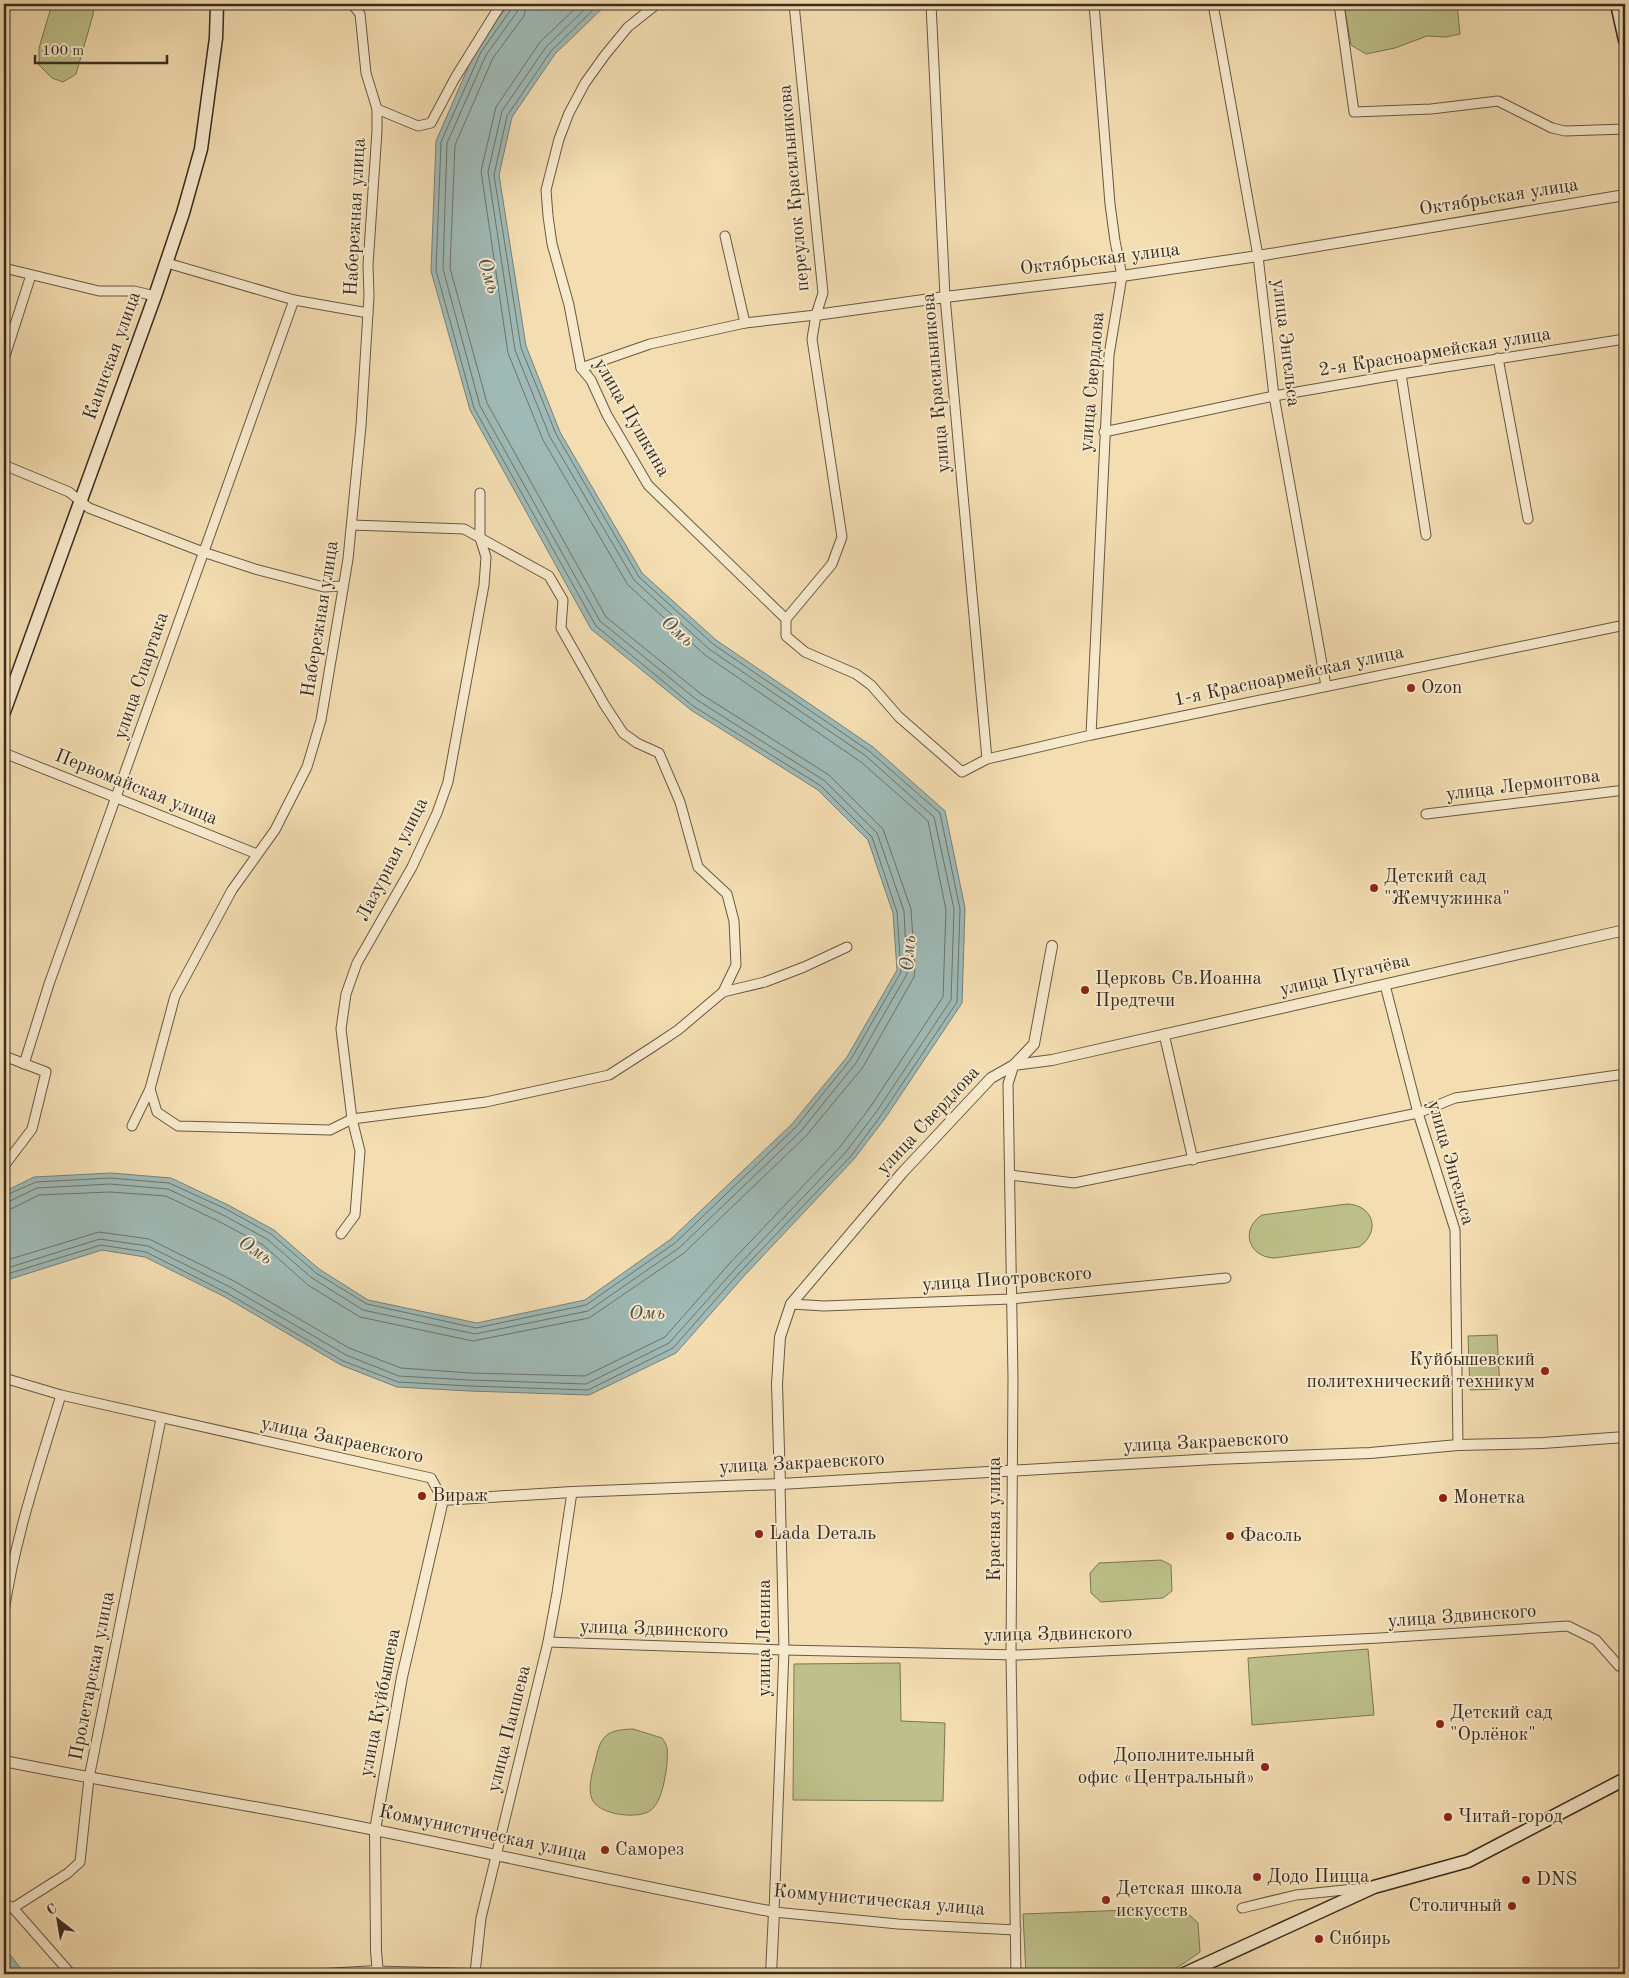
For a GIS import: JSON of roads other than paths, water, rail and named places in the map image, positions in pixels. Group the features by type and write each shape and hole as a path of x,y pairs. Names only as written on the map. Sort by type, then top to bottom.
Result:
{"main road":[{"name":"Каинская улица","path":"4,712 167,263 201,149 213,67 218,4"},
{"path":"1617,4 1625,40"},
{"path":"1184,1974 1374,1887 1468,1861 1625,1779"}],"street":[{"name":"Набережная улица","path":"132,1126 150,1089 174,996 232,890 275,830 307,767 321,720 352,525 361,426 368,313 368,265 377,131 377,109 366,73 360,14 352,4"},
{"path":"377,109 418,126 431,123 455,78 501,4"},
{"name":"улица Пушкина","path":"657,4 628,26 585,83 569,113 559,139 546,190 552,244 569,305 581,368 591,380 607,415 648,485 786,619"},
{"name":"переулок Красильникова","path":"786,619 832,564 842,537 812,339 816,315 823,293 794,4"},
{"name":"улица Красильникова","path":"931,4 945,297 987,759"},
{"name":"улица Свердлова","path":"1091,735 1109,355 1122,276 1114,241 1110,204 1094,4"},
{"name":"улица Энгельса","path":"1213,4 1258,256 1274,396 1326,686"},
{"path":"1339,4 1354,112 1431,108 1498,101 1552,128 1564,131 1625,129"},
{"name":"Октябрьская улица","path":"581,368 650,344 745,323 1122,276 1258,256 1625,195"},
{"path":"725,236 745,323"},
{"path":"167,263 294,300 368,313"},
{"path":"4,268 100,291 134,291 155,296"},
{"path":"4,359 31,275"},
{"name":"улица Спартака","path":"24,1064 49,984 203,552 210,539 294,300"},
{"name":"2-я Красноармейская улица","path":"1104,432 1274,396 1498,358 1625,339"},
{"path":"1498,358 1528,519"},
{"path":"1401,374 1426,535"},
{"path":"4,465 69,492 89,508 203,552 255,569 324,587 342,586"},
{"name":"Лазурная улица","path":"341,1234 355,1214 360,1150 352,1120 341,1029 346,994 357,964 412,867 437,813 448,782 484,585 486,557 480,538 480,493"},
{"path":"150,1089 157,1112 178,1126 330,1130 352,1120 486,1102 609,1075 678,1030 723,992 736,965 734,921 727,894 698,867 680,802 660,754 637,743 623,733 613,718 561,628 563,600 549,576 464,529 352,525"},
{"name":"1-я Красноармейская улица","path":"786,619 786,636 806,652 856,674 871,685 899,717 962,772 987,759 1091,735 1625,626"},
{"name":"Первомайская улица","path":"4,753 257,854"},
{"name":"улица Лермонтова","path":"1426,814 1625,790"},
{"name":"улица Пугачёва","path":"1014,1065 1052,1060 1164,1034 1250,1017 1625,930"},
{"name":"улица Свердлова","path":"791,1304 902,1173 991,1078 1014,1065 1034,1044 1052,946"},
{"path":"723,992 765,982 804,967 847,947"},
{"name":"улица Энгельса","path":"1384,985 1418,1114 1455,1230 1458,1445"},
{"path":"1164,1034 1193,1160"},
{"path":"4,1056 46,1072 32,1129 4,1166"},
{"name":"Красная улица","path":"1014,1065 1008,1084 1011,1299 1011,1654 1016,1974"},
{"path":"1010,1175 1074,1182 1418,1114 1455,1098 1625,1074"},
{"name":"улица Пиотровского","path":"791,1304 824,1306 1011,1299 1226,1278"},
{"name":"улица Ленина","path":"771,1974 784,1650 777,1384 780,1337 791,1304"},
{"name":"улица Закраевского","path":"4,1378 62,1395 162,1419 431,1478 443,1500 572,1492 780,1484 1216,1459 1370,1453 1458,1445 1543,1443 1625,1437"},
{"path":"4,1612 9,1577 28,1502 62,1395"},
{"name":"Пролетарская улица","path":"13,1908 68,1873 80,1862 89,1778 162,1419"},
{"name":"улица Папшева","path":"475,1973 481,1918 548,1642 572,1492"},
{"name":"улица Куйбышева","path":"377,1973 376,1830 402,1676 443,1500"},
{"name":"улица Здвинского","path":"548,1642 784,1650 1011,1654 1371,1639 1568,1626 1596,1640 1619,1666 1625,1669"},
{"name":"Коммунистическая улица","path":"4,1761 376,1830 632,1885 774,1912 898,1924 1016,1930"},
{"path":"1242,1908 1296,1895 1374,1887"},
{"path":"4,1903 13,1908 71,1974"},
{"path":"325,1974 488,1974"}],"water":[{"name":"Омь","path":"509,4 607,4 555,54 512,117 499,175 526,346 560,432 642,573 716,640 873,747 945,811 965,908 962,1003 886,1117 854,1159 744,1276 676,1353 589,1395 397,1387 341,1365 225,1297 145,1257 102,1250 4,1281 4,1192 34,1177 111,1173 171,1178 228,1205 274,1230 319,1269 368,1300 477,1323 585,1300 671,1239 792,1124 847,1057 897,970 893,913 868,840 818,790 691,710 591,629 470,410 431,271 436,141 476,49"},
{"path":"5,1948 25,1974 4,1974"}],"place":[{"name":"Ozon","path":"1411,688"},
{"name":"Детский сад \"Жемчужинка\"","path":"1374,888"},
{"name":"Церковь Св.Иоанна Предтечи","path":"1085,990"},
{"name":"Куйбышевский политехнический техникум","path":"1545,1371"},
{"name":"Вираж","path":"422,1496"},
{"name":"Монетка","path":"1443,1498"},
{"name":"Lada Dеталь","path":"759,1534"},
{"name":"Фасоль","path":"1230,1536"},
{"name":"Детский сад \"Орлёнок\"","path":"1440,1724"},
{"name":"Дополнительный офис «Центральный»","path":"1265,1767"},
{"name":"Читай-город","path":"1448,1817"},
{"name":"Саморез","path":"605,1850"},
{"name":"Додо Пицца","path":"1257,1877"},
{"name":"DNS","path":"1526,1880"},
{"name":"Детская школа искусств","path":"1106,1900"},
{"name":"Столичный","path":"1512,1906"},
{"name":"Сибирь","path":"1319,1939"}]}
